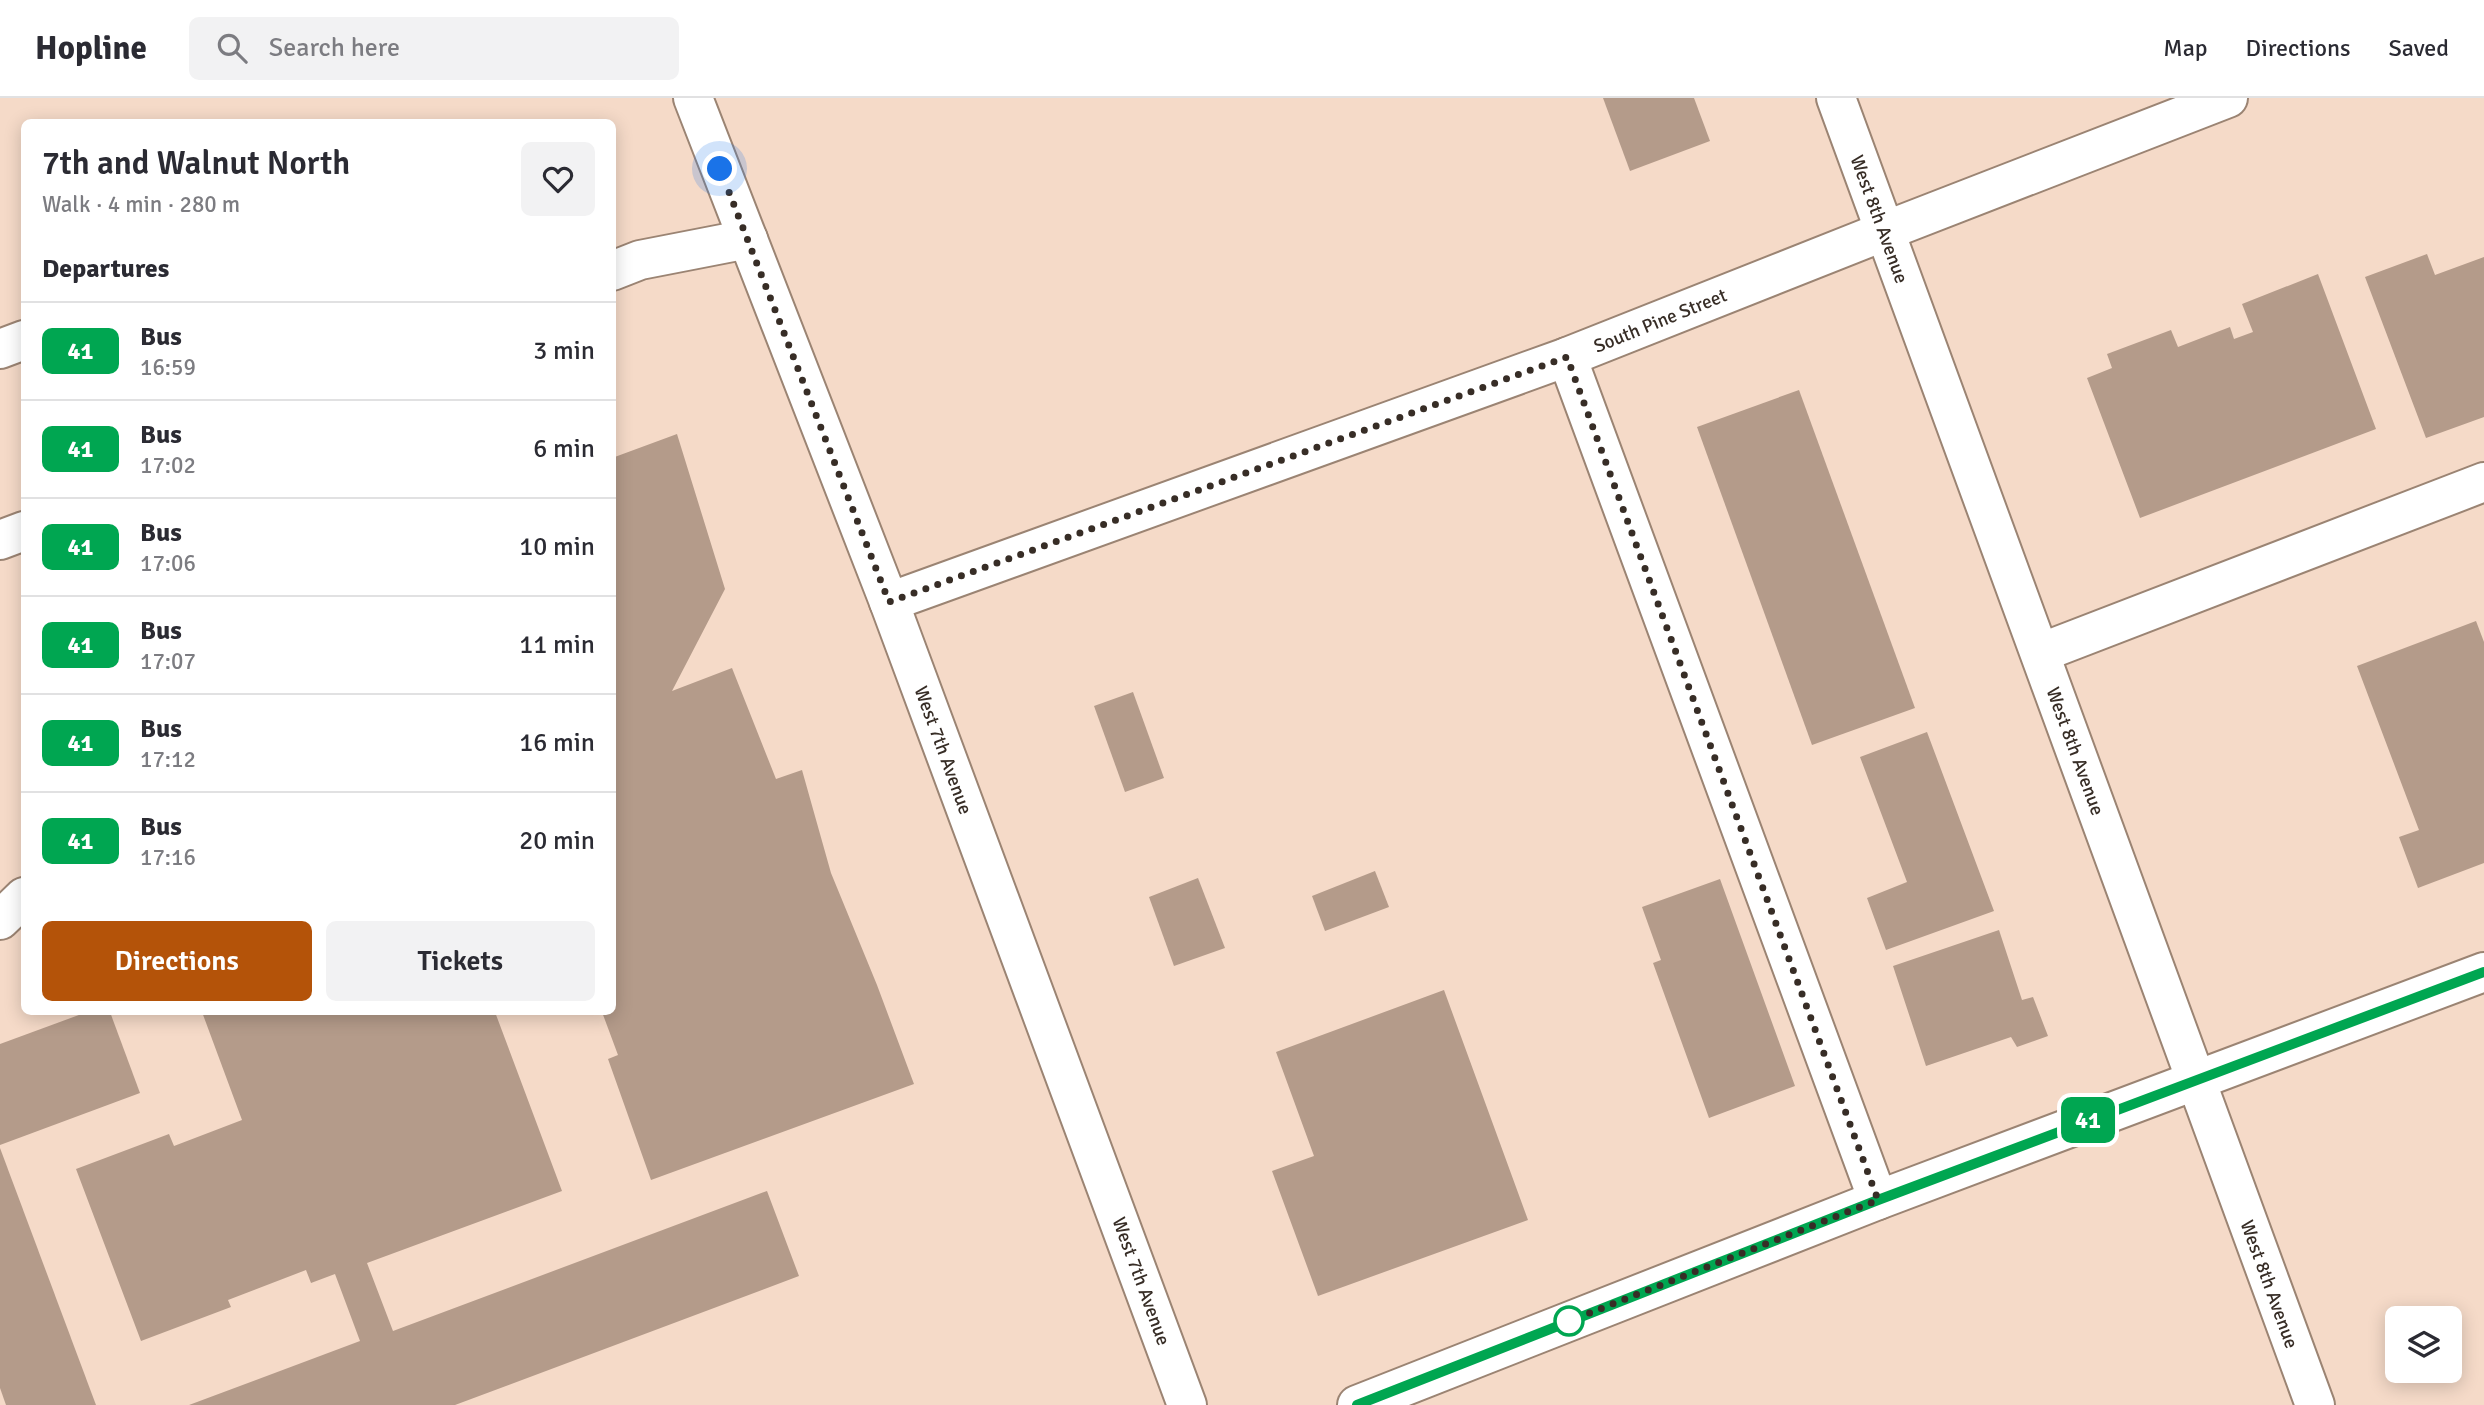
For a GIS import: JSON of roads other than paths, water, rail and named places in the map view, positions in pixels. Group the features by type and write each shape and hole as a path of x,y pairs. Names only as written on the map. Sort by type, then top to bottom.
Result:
{"street":[{"name":"West 7th Avenue","path":"693,98 889,602 1187,1405"},
{"name":"West 8th Avenue","path":"1836,98 2315,1405"},
{"name":"South Pine Street","path":"889,602 1567,357 2228,98"},
{"path":"616,269 640,260 748,239"},
{"path":"0,349 21,341"},
{"path":"1567,357 1878,1200"},
{"path":"2040,653 2484,482"},
{"path":"0,540 21,532"},
{"path":"0,920 21,900"},
{"path":"1357,1405 1878,1200 2484,972"}]}
